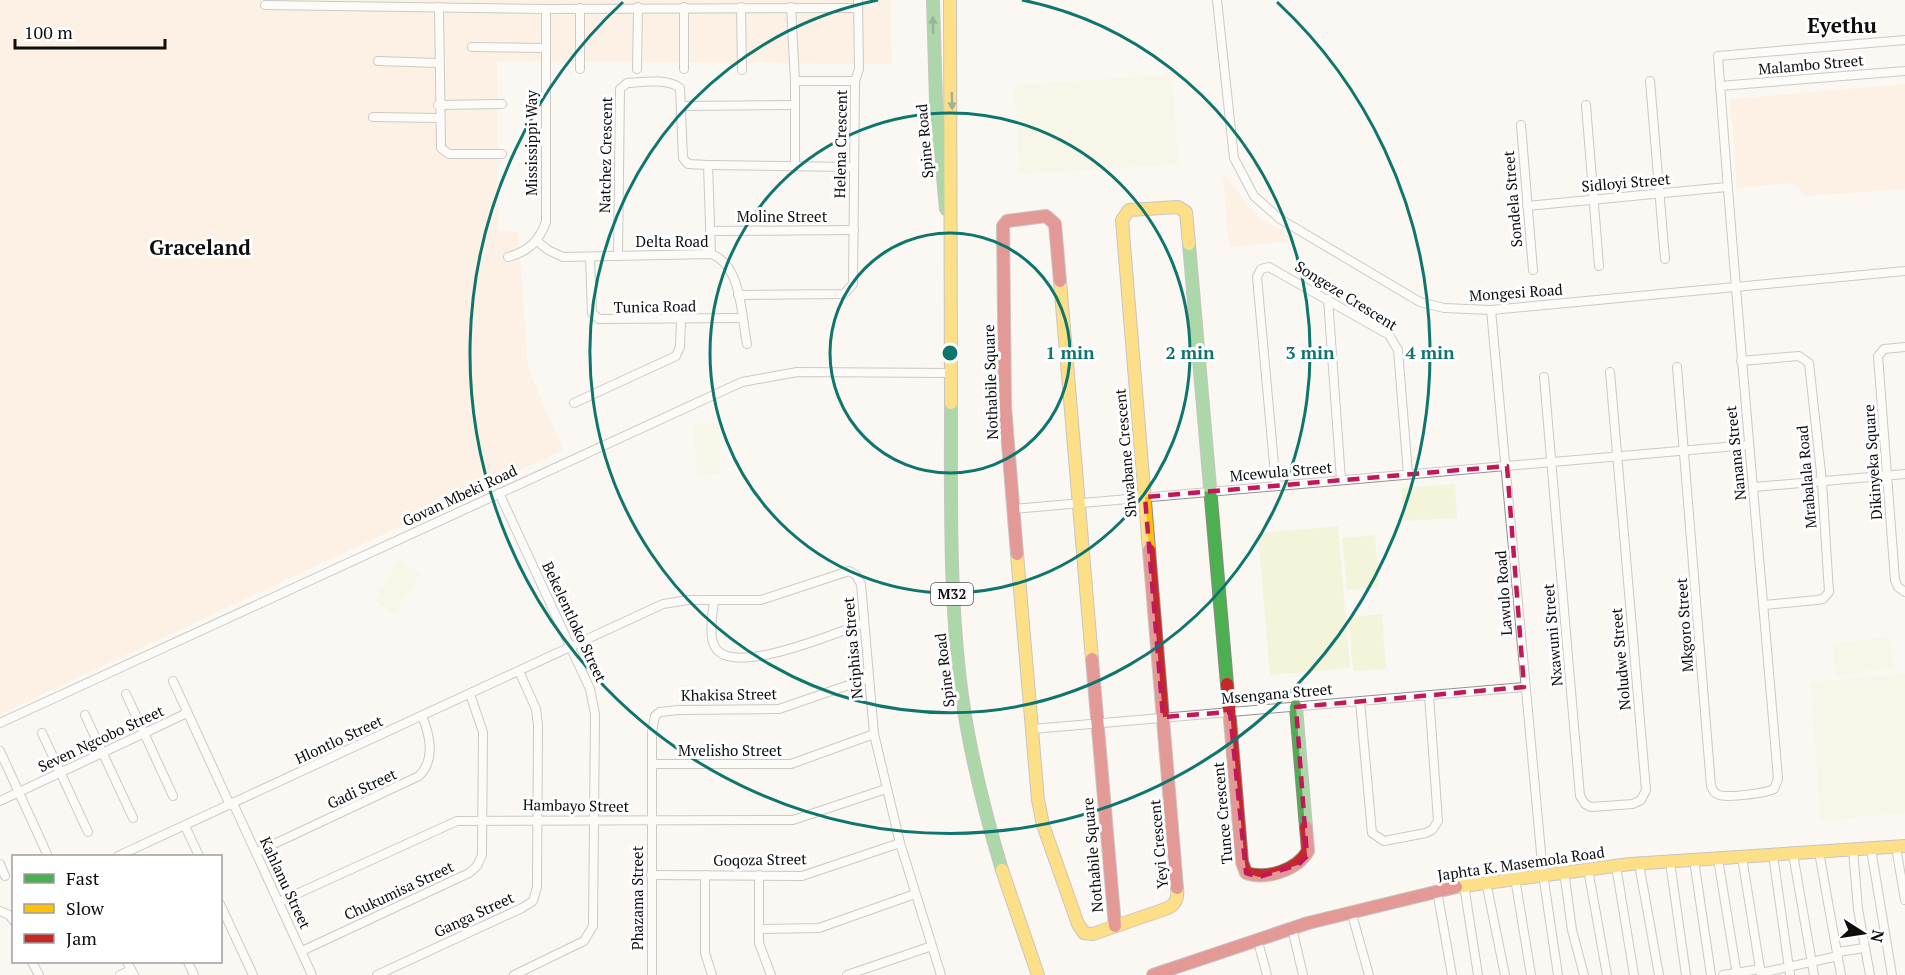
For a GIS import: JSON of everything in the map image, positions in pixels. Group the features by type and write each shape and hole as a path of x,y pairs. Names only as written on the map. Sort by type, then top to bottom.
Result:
{"street":[{"name":"Spine Road","path":"933,0 936,102 951,279"},
{"name":"Spine Road","path":"950,0 953,222 951,279 952,591 963,699 974,763 996,855 1038,975"},
{"name":"Mongesi Road","path":"1217,0 1232,150 1238,170 1254,196 1280,219 1413,299 1444,308 1491,310 1905,272"},
{"path":"265,4 546,9 684,7 705,3 741,7 764,3 791,7 818,3 858,4 859,69 855,81"},
{"path":"439,7 439,145 449,154 502,154"},
{"path":"637,69 638,7"},
{"path":"684,7 684,69"},
{"path":"741,7 742,70"},
{"path":"791,7 795,81 795,166"},
{"path":"580,8 580,69"},
{"name":"Mississippi Way","path":"537,241 546,222 546,9"},
{"name":"Malambo Street","path":"1718,56 1905,40"},
{"path":"472,47 545,48"},
{"name":"Nanana Street","path":"1717,795 1766,793 1777,784 1754,487 1734,287 1718,56"},
{"path":"378,61 438,63"},
{"name":"Malambo Street","path":"1720,86 1905,71"},
{"name":"Helena Crescent","path":"738,295 844,294 853,284 855,81 795,81"},
{"path":"1650,81 1665,259"},
{"name":"Natchez Crescent","path":"618,256 620,89 627,83 674,82 680,88 683,158 688,164 708,165"},
{"path":"438,105 502,104"},
{"path":"682,106 795,105"},
{"path":"1586,105 1599,266"},
{"path":"373,117 438,118"},
{"name":"Sondela Street","path":"1521,125 1533,270"},
{"path":"711,254 708,165 854,167"},
{"name":"Sidloyi Street","path":"1527,206 1727,187"},
{"name":"Shwabane Crescent","path":"1163,717 1122,220 1129,210 1178,207 1186,212 1230,712"},
{"name":"Nothabile Square","path":"1046,216 1055,224 1115,926 1087,934 1078,924 1040,813 1013,508 1003,374 1004,226 1014,218 1046,216"},
{"name":"Moline Street","path":"710,231 854,230"},
{"path":"508,257 519,254 537,241"},
{"name":"Delta Road","path":"537,241 548,250 563,257 711,254 721,257 731,269 747,344"},
{"name":"Tunica Road","path":"590,257 594,317 604,321 742,318"},
{"name":"Songeze Crescent","path":"1276,486 1257,277 1261,269 1275,268 1389,334 1395,342 1398,350 1408,474"},
{"path":"1328,299 1341,480"},
{"name":"Lawulo Road","path":"1491,310 1507,466 1524,687 1543,874 1558,975"},
{"path":"574,403 676,356 680,347 681,320"},
{"name":"Dikinyeka Square","path":"1905,347 1884,348 1878,356 1896,580 1898,587 1905,592"},
{"name":"Mrabalala Road","path":"1741,361 1799,356 1809,363 1822,482 1829,592 1823,599 1764,605"},
{"path":"1677,367 1684,450"},
{"name":"Govan Mbeki Road","path":"0,723 728,387 757,377 797,372 951,373"},
{"path":"1610,372 1617,456"},
{"path":"1544,377 1551,462"},
{"name":"Mcewula Street","path":"1013,508 1748,445"},
{"name":"Mkgoro Street","path":"1684,450 1711,786 1717,795"},
{"name":"Noludwe Street","path":"1584,804 1591,807 1633,804 1646,794 1617,456"},
{"name":"Nxawuni Street","path":"1551,462 1580,796 1584,804"},
{"path":"1754,487 1905,474"},
{"name":"Bekelentloko Street","path":"499,493 571,646 594,705 594,919 591,931 588,938 576,945 514,975"},
{"name":"Nciphisa Street","path":"571,646 663,604 688,600 761,600 849,571 856,575 861,584 874,734 900,843 941,975"},
{"path":"714,600 713,643 721,654 734,657 776,653 864,623"},
{"name":"Hlontlo Street","path":"137,853 185,826 571,646"},
{"name":"Ganga Street","path":"382,974 533,901 537,887 537,716 519,671"},
{"name":"Khakisa Street","path":"651,821 652,732 655,716 660,712 779,709 869,678"},
{"path":"173,681 187,713"},
{"name":"Msengana Street","path":"1032,729 1524,687"},
{"path":"126,694 173,796"},
{"name":"Chukumisa Street","path":"302,951 469,873 477,866 482,855 483,732 470,694"},
{"path":"1360,701 1372,833 1384,841 1426,833 1438,821 1429,694"},
{"name":"Tunce Crescent","path":"1230,712 1242,862 1246,873 1259,877 1298,865 1308,851 1296,707"},
{"name":"Seven Ngcobo Street","path":"0,801 187,713 232,804"},
{"path":"85,715 133,818"},
{"name":"Gadi Street","path":"256,852 419,776 428,764 430,741 422,716"},
{"name":"Yeyi Crescent","path":"1115,926 1168,908 1174,905 1178,897 1163,717"},
{"path":"42,733 88,832"},
{"name":"Mvelisho Street","path":"652,765 790,764 874,734"},
{"path":"0,751 47,854"},
{"name":"Hambayo Street","path":"279,902 448,824 467,819 793,820 886,789"},
{"name":"Kahlanu Street","path":"232,804 312,975"},
{"name":"Phazama Street","path":"651,821 652,975"},
{"path":"185,826 199,855"},
{"name":"Goqoza Street","path":"651,875 809,874 900,843"},
{"path":"1901,847 1905,900"},
{"name":"Japhta K. Masemola Road","path":"1153,975 1257,938 1351,910 1464,885 1639,864 1901,847"},
{"path":"1871,849 1892,975"},
{"path":"1853,850 1864,948 1870,975"},
{"path":"1819,852 1841,975"},
{"path":"1793,854 1814,975"},
{"path":"1773,855 1789,971"},
{"path":"1742,857 1761,973"},
{"path":"1718,859 1737,974"},
{"path":"1694,860 1711,975"},
{"path":"1670,862 1686,975"},
{"path":"0,864 5,876"},
{"path":"1639,864 1659,975"},
{"path":"1616,866 1634,975"},
{"path":"1588,869 1607,975"},
{"path":"1564,872 1572,930 1584,975"},
{"path":"705,875 705,953 711,975"},
{"path":"759,875 761,953 771,975"},
{"path":"1515,878 1532,975"},
{"path":"1486,882 1504,975"},
{"path":"1464,885 1478,975"},
{"path":"1437,891 1452,975"},
{"path":"760,929 819,928 915,894"},
{"path":"222,908 253,975"},
{"path":"1351,910 1369,975"},
{"path":"1292,928 1303,975"},
{"path":"1257,938 1267,975"},
{"path":"847,975 932,946"},
{"path":"1723,975 1789,971 1838,954 1864,948"},
{"path":"120,975 131,969"}],"highlighted area":[{"path":"1507,466 1524,687 1296,707 1307,856 1298,865 1259,877 1246,873 1230,712 1163,717 1145,497"}],"sand":[{"path":"0,0 890,0 892,64 497,61 498,230 518,232 528,369 563,450 0,714"},
{"path":"1905,84 1905,189 1806,196 1793,183 1737,188 1730,99"},
{"path":"1223,173 1257,216 1298,241 1229,247"}],"green space":[{"path":"1172,75 1178,164 1020,174 1014,85"},
{"path":"719,423 721,473 697,475 694,425"},
{"path":"1455,484 1457,518 1404,521 1401,488"},
{"path":"1338,526 1350,668 1270,675 1258,533"},
{"path":"1375,535 1379,587 1347,590 1342,538"},
{"path":"400,560 420,574 394,613 374,600"},
{"path":"1382,614 1386,669 1353,671 1349,617"},
{"path":"1889,637 1893,668 1836,675 1833,644"},
{"path":"1905,674 1905,813 1821,820 1810,682"}],"traffic: fast":[{"path":"933,0 936,102 946,209"},
{"path":"1189,244 1227,684"},
{"path":"951,403 952,550 958,660 965,718 974,762 1002,870"},
{"path":"1296,707 1306,827"}],"traffic: slow":[{"path":"950,0 951,403"},
{"path":"1149,550 1122,220 1129,210 1178,207 1186,212 1189,244"},
{"path":"1060,281 1092,659"},
{"path":"1017,554 1038,800 1043,825 1078,924 1084,933 1093,934 1168,908 1176,900 1177,888"},
{"path":"1456,887 1630,864 1905,846"},
{"path":"1002,870 1038,975"}],"traffic: jam":[{"path":"1017,554 1005,407 1003,226 1007,221 1046,216 1055,224 1060,281"},
{"path":"1149,550 1177,888"},
{"path":"1092,659 1115,926"},
{"path":"1227,684 1242,862 1246,873 1272,874 1297,863 1308,851 1306,827"},
{"path":"1153,975 1308,923 1456,887"}],"district":[{"name":"Eyethu","path":"1842,26"},
{"name":"Graceland","path":"200,248"}]}
